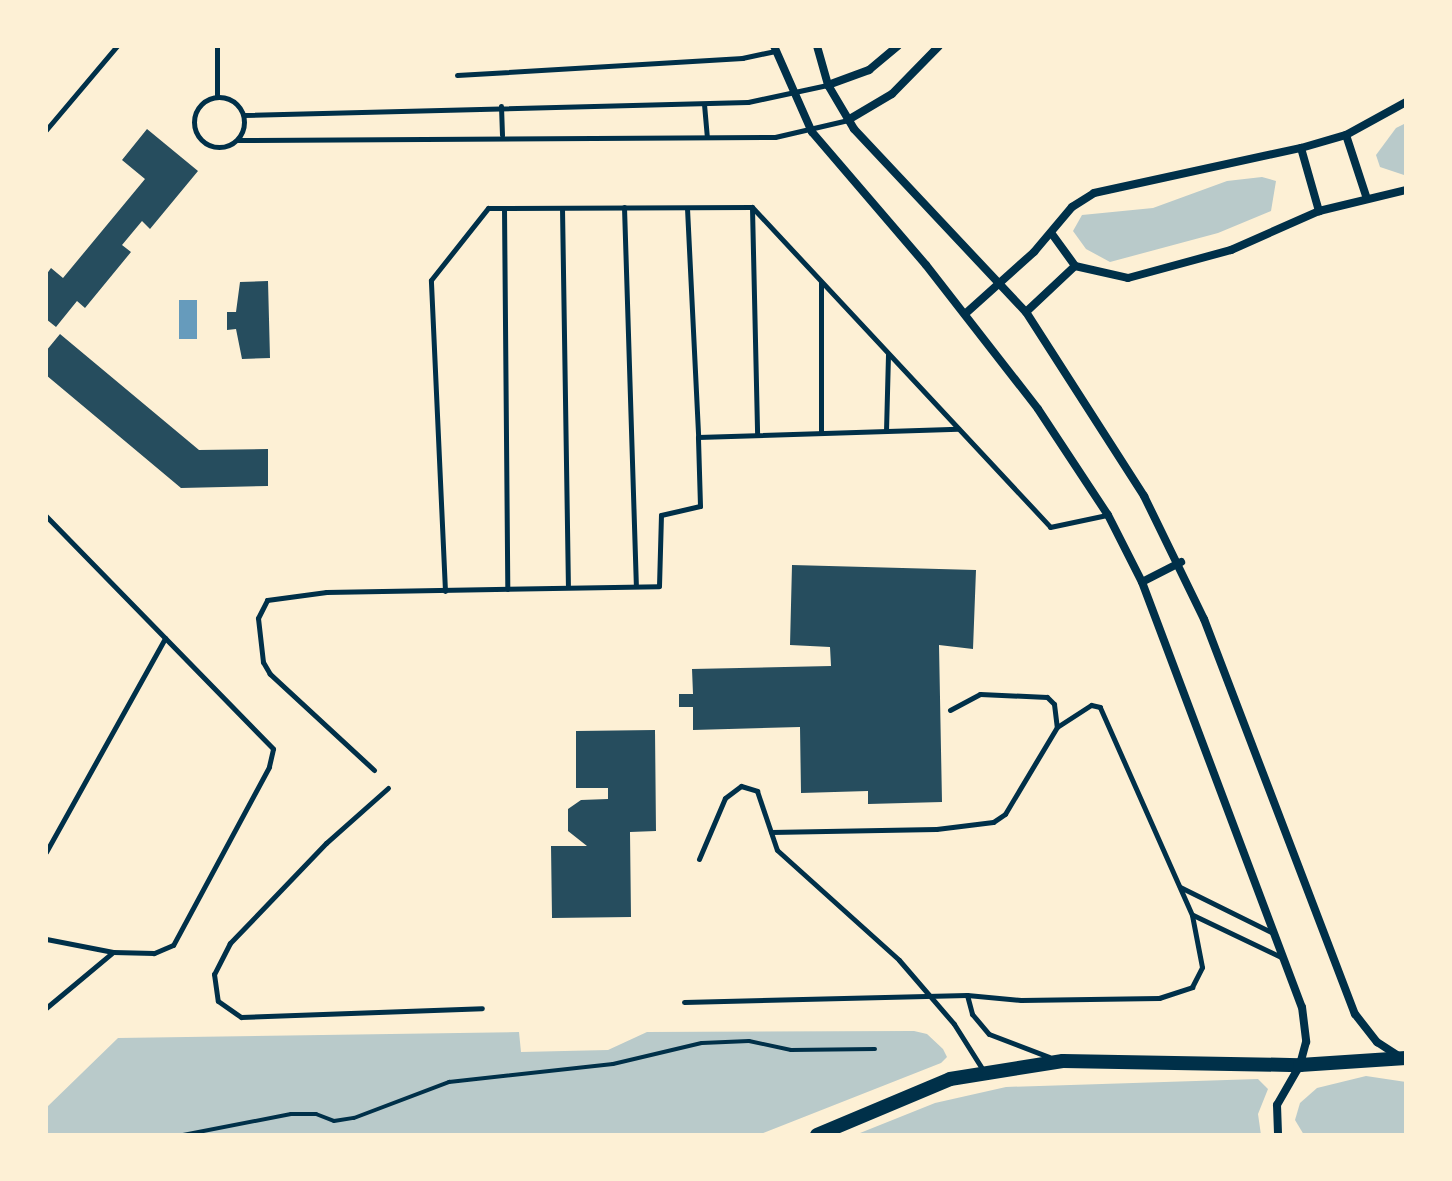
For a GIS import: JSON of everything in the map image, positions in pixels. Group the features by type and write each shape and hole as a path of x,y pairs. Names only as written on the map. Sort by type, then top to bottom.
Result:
{"main road":[{"path":"817,1135 915,1091 985,1073 1063,1061 1300,1065 1405,1059"}],"street":[{"path":"817,46 828,85 848,120 1026,312 1181,562 1349,1000 1364,1029 1405,1059"},
{"path":"828,85 869,70 898,46"},
{"path":"848,120 892,94 939,46"},
{"path":"774,48 791,93 812,132 965,314 1038,409 1108,515 1142,582 1276,935 1306,1029 1300,1065 1277,1105 1278,1135"},
{"path":"965,314 1052,234 1072,207 1094,193 1301,148 1346,135 1406,102"},
{"path":"1346,135 1367,199"},
{"path":"1301,148 1319,211"},
{"path":"1052,234 1075,266 1105,276 1142,276 1231,250 1319,211 1406,190"},
{"path":"1026,312 1075,266"},
{"path":"1142,582 1181,562"}],"lane":[{"path":"46,130 117,46"},
{"path":"217,46 217,97"},
{"path":"457,75 742,58 774,48"},
{"path":"244,115 501,106 704,104 828,85"},
{"path":"244,115 233,101 217,97 196,112 199,137 222,148 238,140 502,135 707,137 812,132 848,120"},
{"path":"704,104 707,137"},
{"path":"501,106 502,135"},
{"path":"238,140 244,115"},
{"path":"624,207 636,585"},
{"path":"752,207 757,435"},
{"path":"445,591 431,280 488,208 752,207 1050,527 1108,515"},
{"path":"504,208 507,589"},
{"path":"562,208 568,585"},
{"path":"374,770 263,662 258,618 267,600 280,595 568,585 659,586 661,515 700,506 687,208"},
{"path":"821,282 821,433"},
{"path":"886,431 888,354"},
{"path":"698,437 958,429"},
{"path":"46,516 269,742 273,757 180,937 154,953 113,952 46,939"},
{"path":"46,852 165,638"},
{"path":"950,710 980,694 1047,697 1054,704 1057,727"},
{"path":"684,1002 967,995 1107,1001 1181,993 1192,987 1202,967 1192,915 1108,715 1091,705 1057,727 1005,814 993,822 896,831 771,832"},
{"path":"699,859 725,798 741,786 757,791 777,850 899,960 954,1024 985,1073"},
{"path":"388,788 326,843 230,943 214,974 218,1001 241,1017 482,1008"},
{"path":"1180,887 1276,935"},
{"path":"1192,915 1284,958"},
{"path":"46,1008 113,952"},
{"path":"967,995 972,1014 989,1034 1015,1048 1063,1061"}],"path":[{"path":"183,1135 291,1114 334,1121 354,1118 449,1082 613,1064 702,1043 749,1041 791,1050 875,1049"}],"shaded area":[{"path":"1406,123 1404,175 1380,167 1376,155 1396,128"},
{"path":"1262,177 1276,181 1271,211 1218,233 1110,262 1086,249 1073,231 1082,215 1153,208 1227,181"},
{"path":"914,1031 927,1034 947,1057 941,1063 758,1135 46,1135 46,1108 118,1038 519,1032 521,1052 608,1050 647,1032"},
{"path":"1366,1076 1406,1082 1406,1135 1304,1135 1295,1120 1300,1103 1317,1088"},
{"path":"1258,1079 1268,1089 1258,1114 1261,1135 855,1135 935,1103 1006,1087"}],"water":[{"path":"179,300 197,300 197,339 179,339"}],"building":[{"path":"147,129 198,171 150,229 142,221 122,245 131,252 85,308 77,301 56,327 46,319 46,275 51,268 63,278 145,179 122,160"},
{"path":"268,281 270,358 242,359 236,329 227,330 227,312 236,312 240,282"},
{"path":"60,334 199,450 268,449 268,486 181,488 46,375 46,351"},
{"path":"792,565 976,570 973,649 939,645 942,802 868,804 868,791 801,793 800,727 693,730 693,707 679,707 679,694 693,694 692,669 831,666 830,647 790,645"},
{"path":"655,730 656,831 630,832 631,917 552,918 551,846 587,846 568,831 568,809 581,800 608,799 608,788 576,788 576,731"}]}
